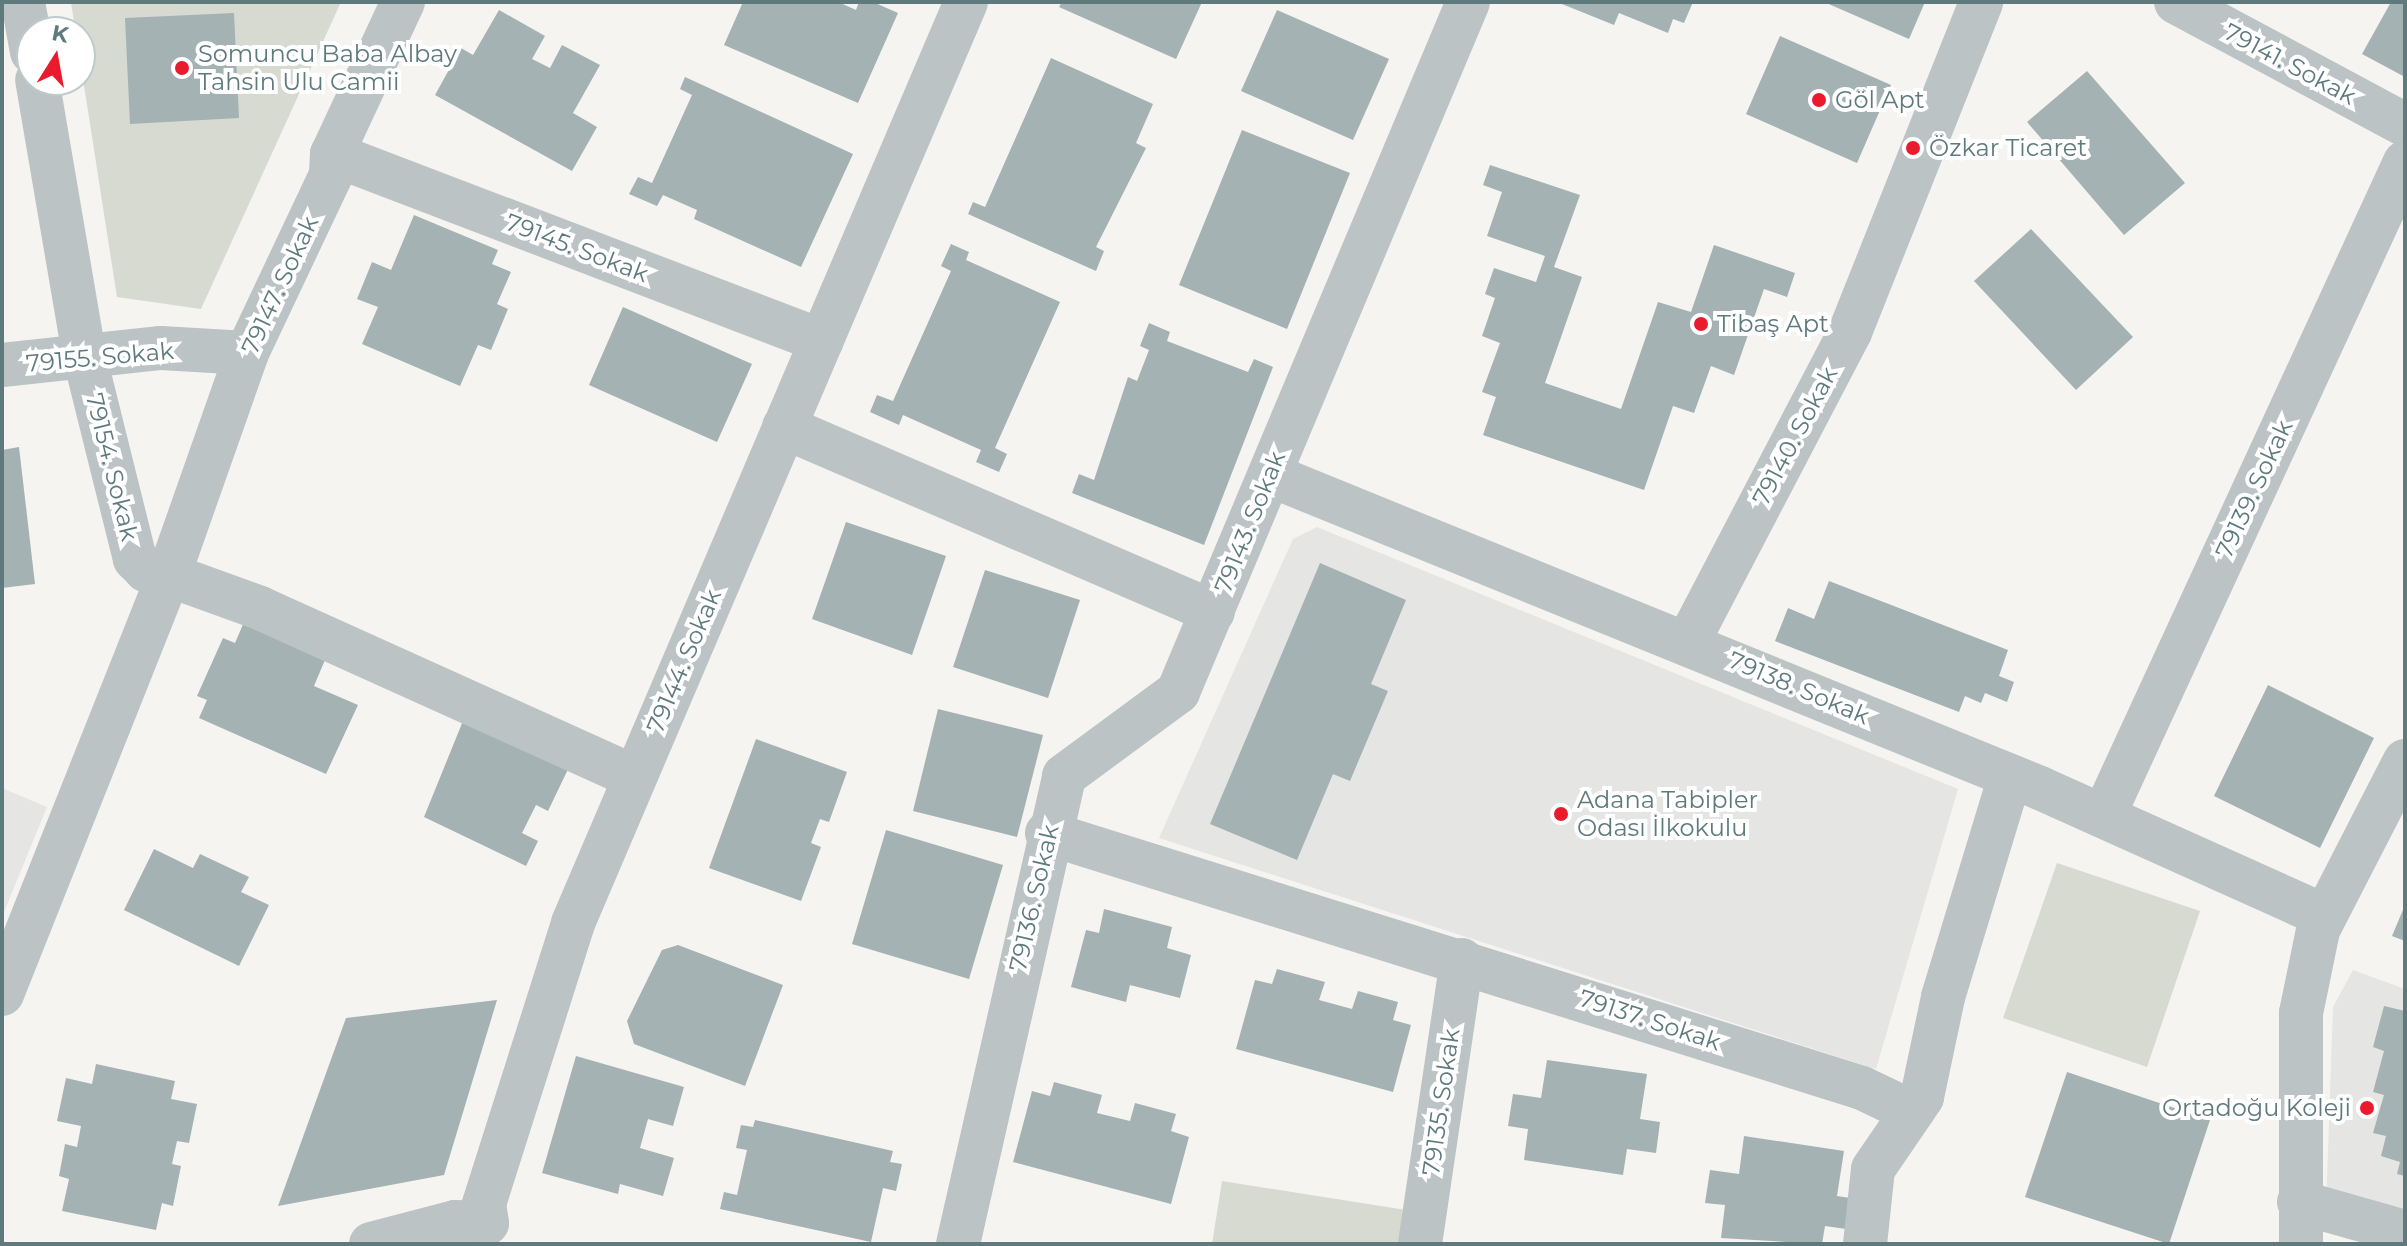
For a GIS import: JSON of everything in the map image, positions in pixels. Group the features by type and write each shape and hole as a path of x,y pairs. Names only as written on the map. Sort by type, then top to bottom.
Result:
{"street":[{"name":"79147. Sokak","path":"169,575 247,353 331,175 332,154 403,2"},
{"name":"79144. Sokak","path":"371,1244 455,1222 489,1233 484,1204 573,923 966,2"},
{"name":"79143. Sokak","path":"784,427 1213,612 1468,2"},
{"name":"79140. Sokak","path":"1688,642 1850,332 1981,2"},
{"name":"79141. Sokak","path":"2176,2 2405,125"},
{"name":"79154. Sokak","path":"40,96 84,354 135,559 146,570 169,575"},
{"name":"79145. Sokak","path":"332,154 822,341"},
{"name":"79139. Sokak","path":"2104,815 2405,162"},
{"name":"79155. Sokak","path":"2,365 161,348 247,353"},
{"name":"79138. Sokak","path":"1270,475 1688,642 2104,815 2322,915"},
{"path":"2,994 169,575 260,608 635,777"},
{"name":"79136. Sokak","path":"958,1244 1047,833 1064,776 1178,692 1213,612"},
{"path":"2405,761 2322,915 2301,1013 2300,1223 2405,1232"},
{"path":"1865,1244 1873,1169 1922,1097 1943,997 2010,776"},
{"name":"79137. Sokak","path":"1047,833 1462,960 1862,1088 1912,1112"},
{"name":"79135. Sokak","path":"1420,1244 1462,960"}],"shaded area":[{"path":"71,2 341,2 201,309 117,297 86,96 96,96 96,16 73,16"},
{"name":"Adana Tabipler Odası İlkokulu","path":"1317,527 1958,789 1876,1069 1159,838 1293,539"},
{"path":"2,788 47,807 2,917"},
{"path":"2057,863 2200,911 2147,1067 2003,1018"},
{"name":"Ortadoğu Koleji","path":"2353,970 2405,989 2405,1231 2326,1208 2333,1007"},
{"path":"1222,1181 1406,1210 1400,1244 1212,1244"}],"building":[{"path":"743,2 838,2 856,10 859,2 873,2 898,13 858,103 724,45"},
{"path":"1062,2 1202,2 1176,59 1059,7"},
{"path":"1557,2 1693,2 1684,23 1673,19 1668,33 1619,13 1614,25"},
{"path":"1824,2 1925,2 1909,39"},
{"path":"2391,2 2405,2 2405,77 2362,54"},
{"path":"499,10 545,36 532,59 550,68 562,45 600,65 573,113 597,127 572,171 435,95 461,48 473,55"},
{"path":"1277,10 1389,59 1353,140 1241,91"},
{"name":"Somuncu Baba Albay Tahsin Ulu Camii","path":"234,13 239,118 130,124 125,18"},
{"name":"Göl Apt","path":"1780,36 1891,85 1857,163 1746,114"},
{"path":"1051,58 1153,104 1136,143 1146,148 1096,247 1104,251 1096,271 968,214 973,202 985,207"},
{"path":"2087,71 2185,183 2124,235 2027,122"},
{"path":"685,77 853,154 801,267 694,219 697,210 663,195 657,206 629,194 638,177 652,183 692,95 680,89"},
{"path":"1242,130 1350,173 1287,329 1179,285"},
{"name":"Tibaş Apt","path":"1490,165 1580,195 1554,267 1582,277 1545,383 1621,409 1658,302 1691,312 1714,245 1795,273 1787,297 1764,289 1734,375 1711,366 1694,413 1673,406 1644,490 1483,435 1496,397 1482,392 1500,343 1482,336 1495,298 1485,294 1494,268 1536,282 1545,256 1487,236 1502,192 1483,185"},
{"path":"414,215 498,250 492,264 511,272 497,304 508,309 491,350 478,345 460,386 362,344 378,307 357,299 372,262 391,270"},
{"path":"2031,229 2133,337 2076,390 1974,281"},
{"path":"951,244 969,252 966,260 1060,302 995,448 1007,454 999,472 976,462 981,450 903,415 899,425 870,412 877,395 893,401 951,271 941,266"},
{"path":"623,307 752,364 717,442 589,385"},
{"path":"1149,323 1170,332 1167,341 1248,372 1254,359 1273,367 1204,545 1072,493 1079,474 1094,480 1128,377 1137,381 1149,350 1140,346"},
{"path":"19,447 35,584 2,588 2,450"},
{"path":"846,522 946,556 912,655 812,619"},
{"path":"1320,563 1406,600 1371,684 1388,691 1350,781 1333,774 1297,860 1210,824"},
{"path":"985,570 1080,600 1048,698 953,667"},
{"path":"1829,581 2008,650 1999,676 2014,682 2007,702 1985,693 1981,703 1965,696 1959,712 1775,641 1788,608 1814,619"},
{"path":"244,622 330,648 314,686 358,705 326,774 199,718 207,700 197,696 223,638 235,643"},
{"path":"2268,685 2374,738 2320,848 2214,796"},
{"path":"938,709 1043,735 1017,837 913,811"},
{"path":"467,711 572,761 548,811 536,805 522,833 538,841 526,866 424,817"},
{"path":"756,739 847,772 829,822 820,819 811,843 821,847 801,901 709,868"},
{"path":"886,830 1003,865 969,979 852,944"},
{"path":"154,849 193,868 200,854 249,877 241,892 269,905 239,966 124,910"},
{"path":"2405,905 2405,941 2392,936"},
{"path":"1104,909 1172,927 1167,948 1191,955 1180,998 1130,985 1126,1002 1071,987 1086,930 1099,933"},
{"path":"678,945 783,985 745,1086 634,1044 627,1021 662,950"},
{"path":"1277,969 1325,982 1319,1000 1352,1009 1358,991 1398,1002 1393,1020 1411,1025 1393,1092 1236,1049 1255,980 1272,984"},
{"path":"497,1000 444,1175 278,1206 346,1018"},
{"path":"2384,1006 2405,1011 2405,1176 2397,1174 2400,1162 2381,1156 2386,1136 2373,1133 2384,1095 2373,1092 2384,1051 2373,1047"},
{"path":"576,1056 684,1087 673,1126 648,1119 640,1148 674,1158 663,1196 620,1184 618,1194 542,1173"},
{"path":"1547,1060 1647,1074 1640,1119 1660,1122 1656,1153 1627,1149 1623,1175 1524,1160 1528,1129 1508,1126 1513,1094 1541,1098"},
{"path":"96,1064 175,1081 171,1099 197,1104 189,1143 177,1141 172,1164 181,1166 173,1206 162,1203 156,1230 62,1211 69,1179 59,1176 65,1144 77,1147 81,1126 57,1121 66,1078 92,1084"},
{"path":"2067,1072 2210,1120 2169,1244 2025,1197"},
{"path":"1054,1082 1102,1095 1097,1113 1130,1121 1135,1103 1176,1114 1171,1131 1189,1137 1171,1204 1013,1162 1032,1091 1050,1096"},
{"path":"755,1120 893,1151 890,1162 902,1164 896,1191 883,1188 871,1242 720,1209 724,1192 737,1195 747,1150 736,1148 741,1125 753,1127"},
{"path":"1744,1136 1844,1151 1837,1196 1857,1199 1853,1230 1825,1226 1822,1244 1721,1238 1725,1205 1705,1203 1710,1170 1739,1174"}],"place":[{"name":"Somuncu Baba Albay Tahsin Ulu Camii","path":"182,68"},
{"name":"Göl Apt","path":"1819,100"},
{"name":"Özkar Ticaret","path":"1913,148"},
{"name":"Tibaş Apt","path":"1701,324"},
{"name":"Adana Tabipler Odası İlkokulu","path":"1561,814"},
{"name":"Ortadoğu Koleji","path":"2367,1108"}]}
